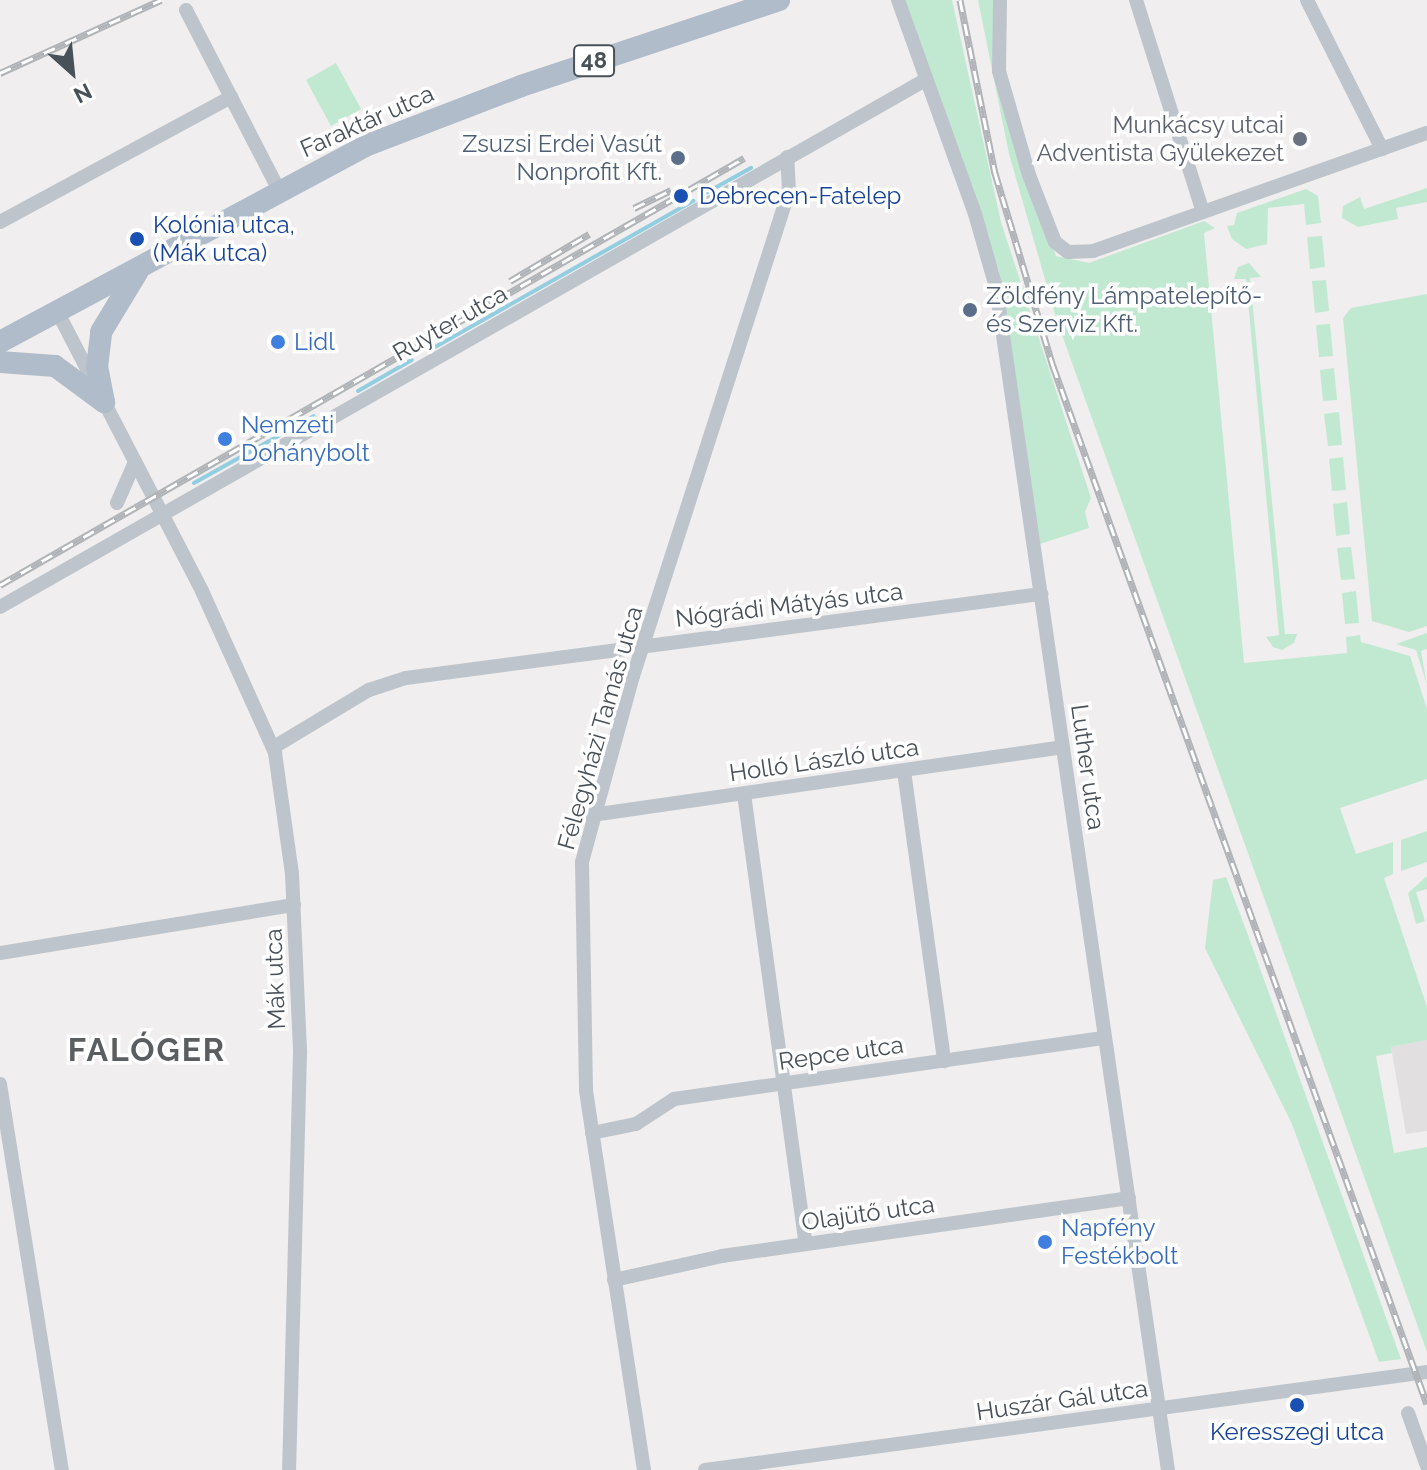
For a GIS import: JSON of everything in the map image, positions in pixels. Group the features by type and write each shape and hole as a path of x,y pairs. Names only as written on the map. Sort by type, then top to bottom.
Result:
{"main road":[{"name":"Faraktár utca","path":"0,342 279,190 415,125 779,0"},
{"path":"104,402 97,367 101,332 143,264"},
{"path":"0,362 55,366 104,402"}],"street":[{"name":"Luther utca","path":"898,0 992,268 1168,1470"},
{"path":"1000,0 999,71 1055,242 1068,252 1086,253 1427,133"},
{"path":"1136,0 1203,212"},
{"path":"1307,0 1382,149"},
{"path":"186,10 279,190"},
{"name":"Ruyter utca","path":"0,607 925,80"},
{"path":"0,222 231,97"},
{"name":"Félegyházi Tamás utca","path":"644,1470 592,1133 583,1052 579,903 592,815 787,198 791,178 787,157"},
{"name":"Mák utca","path":"57,311 163,513 274,747 294,905 301,1102 289,1470"},
{"path":"117,503 135,462"},
{"name":"Nógrádi Mátyás utca","path":"274,747 389,682 1041,594"},
{"name":"Holló László utca","path":"592,815 1062,747"},
{"path":"904,771 944,1061"},
{"path":"744,794 806,1244"},
{"path":"0,953 294,905"},
{"name":"Repce utca","path":"592,1133 636,1124 674,1099 1105,1038"},
{"path":"0,1084 62,1470"},
{"name":"Olajütő utca","path":"614,1280 806,1244 1129,1198"},
{"name":"Huszár Gál utca","path":"705,1470 1426,1372"},
{"path":"1408,1413 1427,1466"}],"shaded area":[{"path":"1427,1040 1427,1131 1406,1134 1391,1047"}],"green space":[{"path":"905,0 952,0 1001,222 1091,498 1085,512 1089,528 1040,544 999,271"},
{"path":"978,0 995,0 994,72 1056,256 1089,263 1204,221 1215,228 1204,233 1244,663 1347,653 1346,637 1360,635 1361,642 1410,656 1427,709 1427,779 1340,808 1356,854 1393,842 1393,874 1384,878 1427,1007 1427,1040 1391,1047 1392,1053 1376,1056 1394,1153 1427,1147 1427,1352 1057,321 1009,154"},
{"path":"336,63 361,109 331,126 306,80"},
{"path":"1427,188 1427,202 1396,208 1398,219 1358,227 1342,218 1343,206 1360,197 1364,209"},
{"path":"1306,189 1318,196 1321,223 1306,225 1304,204 1268,208 1267,244 1246,249 1232,239 1227,226 1234,225 1237,213"},
{"path":"1322,236 1325,267 1310,269 1307,237"},
{"path":"1249,263 1261,277 1250,278 1285,634 1297,634 1294,643 1282,650 1273,647 1266,637 1279,635 1246,279 1234,279 1238,267"},
{"path":"1326,280 1329,311 1315,313 1312,281"},
{"path":"1427,294 1427,626 1409,632 1372,621 1343,318 1351,308"},
{"path":"1330,324 1333,356 1319,357 1316,325"},
{"path":"1334,368 1337,400 1323,401 1320,370"},
{"path":"1339,412 1342,445 1328,446 1324,414"},
{"path":"1343,457 1346,490 1332,491 1329,459"},
{"path":"1347,502 1350,534 1336,536 1333,504"},
{"path":"1351,547 1355,579 1341,580 1337,548"},
{"path":"1356,591 1359,623 1345,624 1342,593"},
{"path":"1427,633 1427,649 1421,651 1427,685 1416,650 1396,644"},
{"path":"1427,831 1427,862 1401,871 1401,840"},
{"path":"1427,876 1427,889 1416,892 1425,921 1416,924 1408,893"},
{"path":"1226,877 1401,1359 1379,1362 1292,1124 1205,948 1213,880"}],"waterway":[{"path":"704,194 751,168"},
{"path":"428,351 693,201"},
{"path":"358,391 412,360"},
{"path":"194,483 314,416"}],"railway":[{"path":"0,73 161,0"},
{"path":"960,0 995,173 1053,366 1427,1404"},
{"path":"0,585 744,158"},
{"path":"634,208 671,190"},
{"path":"510,281 589,234"}],"place":[{"name":"Munkácsy utcai Adventista Gyülekezet","path":"1300,139"},
{"name":"Zsuzsi Erdei Vasút Nonprofit Kft.","path":"678,158"},
{"name":"Debrecen-Fatelep","path":"681,196"},
{"name":"Kolónia utca, (Mák utca)","path":"137,239"},
{"name":"Zöldfény Lámpatelepítő- és Szerviz Kft.","path":"970,310"},
{"name":"Lidl","path":"278,342"},
{"name":"Nemzeti Dohánybolt","path":"225,439"},
{"name":"Napfény Festékbolt","path":"1045,1242"},
{"name":"Keresszegi utca","path":"1297,1405"}],"district":[{"name":"FALÓGER","path":"147,1050"}]}
